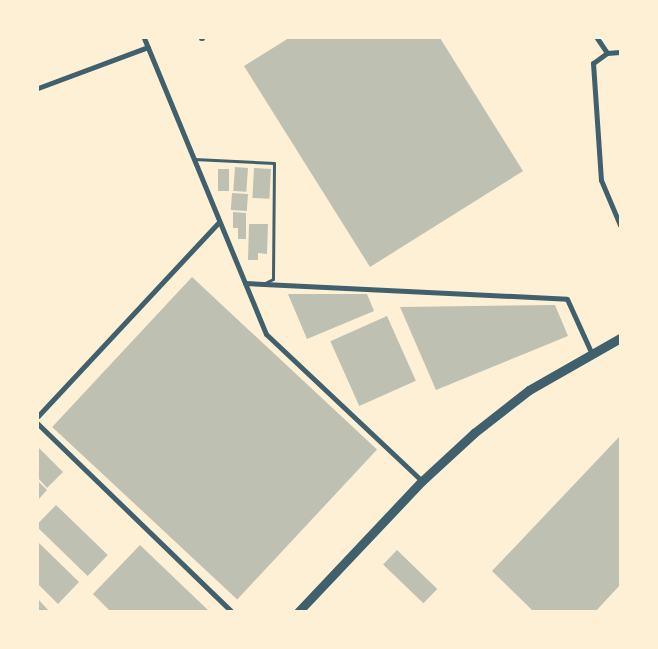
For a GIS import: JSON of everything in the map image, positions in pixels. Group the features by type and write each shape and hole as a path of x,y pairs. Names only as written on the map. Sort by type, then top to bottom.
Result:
{"street":[{"path":"144,38 266,334 422,481"},
{"path":"597,38 607,53"},
{"path":"38,88 148,47"},
{"path":"620,52 607,53 593,63 601,180 620,226"},
{"path":"38,416 219,222"},
{"path":"245,283 567,299 591,352"},
{"path":"298,612 422,481 474,434 530,390 591,352 620,338"},
{"path":"38,424 232,612"}],"lane":[{"path":"194,159 274,163 273,278 262,284"}],"building":[{"path":"289,38 440,38 523,171 370,267 244,66"},
{"path":"235,167 248,168 246,192 233,191"},
{"path":"254,168 271,169 269,199 252,198"},
{"path":"218,169 229,169 229,191 218,191"},
{"path":"232,193 248,194 247,211 231,210"},
{"path":"233,212 246,213 246,239 238,239 238,228 233,228"},
{"path":"249,224 268,224 267,254 258,253 258,260 248,260"},
{"path":"192,277 377,450 237,599 52,427"},
{"path":"288,294 367,294 374,311 307,339"},
{"path":"555,305 568,336 436,390 400,307"},
{"path":"387,316 416,381 359,406 330,341"},
{"path":"620,436 620,585 595,612 534,612 492,571"},
{"path":"38,447 63,472 47,488 38,478"},
{"path":"38,481 47,490 38,500"},
{"path":"56,505 108,555 88,576 38,528 38,524"},
{"path":"38,542 79,582 58,604 38,584"},
{"path":"140,545 210,612 111,612 93,594"},
{"path":"397,550 437,589 423,603 383,564"},
{"path":"38,599 50,612 38,612"}]}
